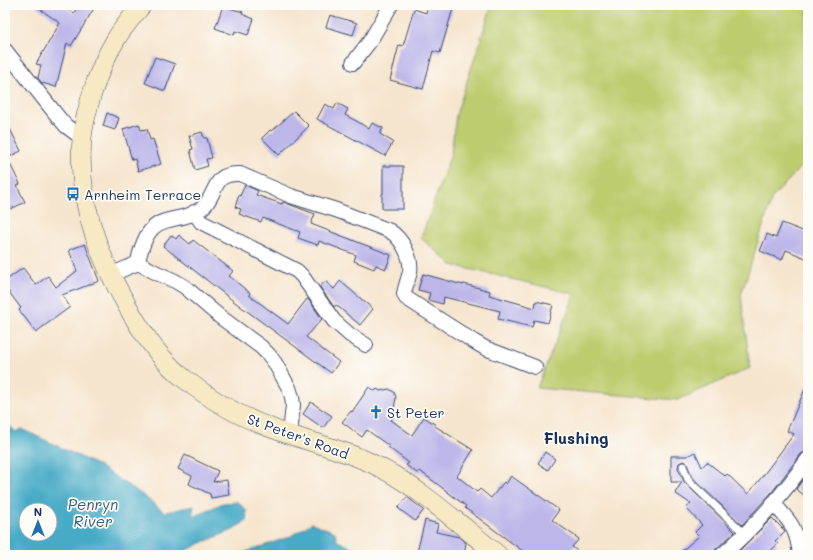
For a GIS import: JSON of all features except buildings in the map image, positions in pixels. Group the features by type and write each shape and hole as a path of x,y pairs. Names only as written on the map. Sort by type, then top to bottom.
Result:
{"street":[{"name":"St Peter's Road","path":"142,5 115,40 100,72 88,108 82,138 81,170 92,229 104,262 142,332 178,374 226,406 255,421 380,467 428,499 498,555"},
{"path":"353,63 370,41 391,5"},
{"path":"5,50 66,126 82,138"},
{"path":"138,263 140,250 146,235 152,228 162,221 177,218 201,209 222,177 240,174 291,196 336,210 383,228 397,236 405,248 410,268 404,294 406,298 485,348 535,367"},
{"path":"194,212 201,222 297,271 334,321 350,335 366,345"},
{"path":"110,275 138,263"},
{"path":"138,263 185,287 269,355 289,388 292,397 293,405 290,434"},
{"path":"722,555 746,534 808,459"},
{"path":"773,503 792,524 798,538 800,555"}],"lane":[{"path":"683,466 688,479 693,485 746,534"}],"green space":[{"path":"492,5 808,5 808,159 772,198 741,295 750,368 678,400 537,388 575,294 452,265 421,238 451,154 456,115"}],"water":[{"name":"Penryn River","path":"5,422 16,432 22,429 99,466 144,496 164,512 194,506 192,517 223,503 238,502 246,510 247,520 233,530 177,555 5,555"},
{"path":"312,523 335,532 337,541 370,555 237,555 289,537"}],"place":[{"name":"Arnheim Terrace","path":"73,194"},
{"name":"St Peter","path":"376,412"}],"district":[{"name":"Flushing","path":"576,437"}]}
